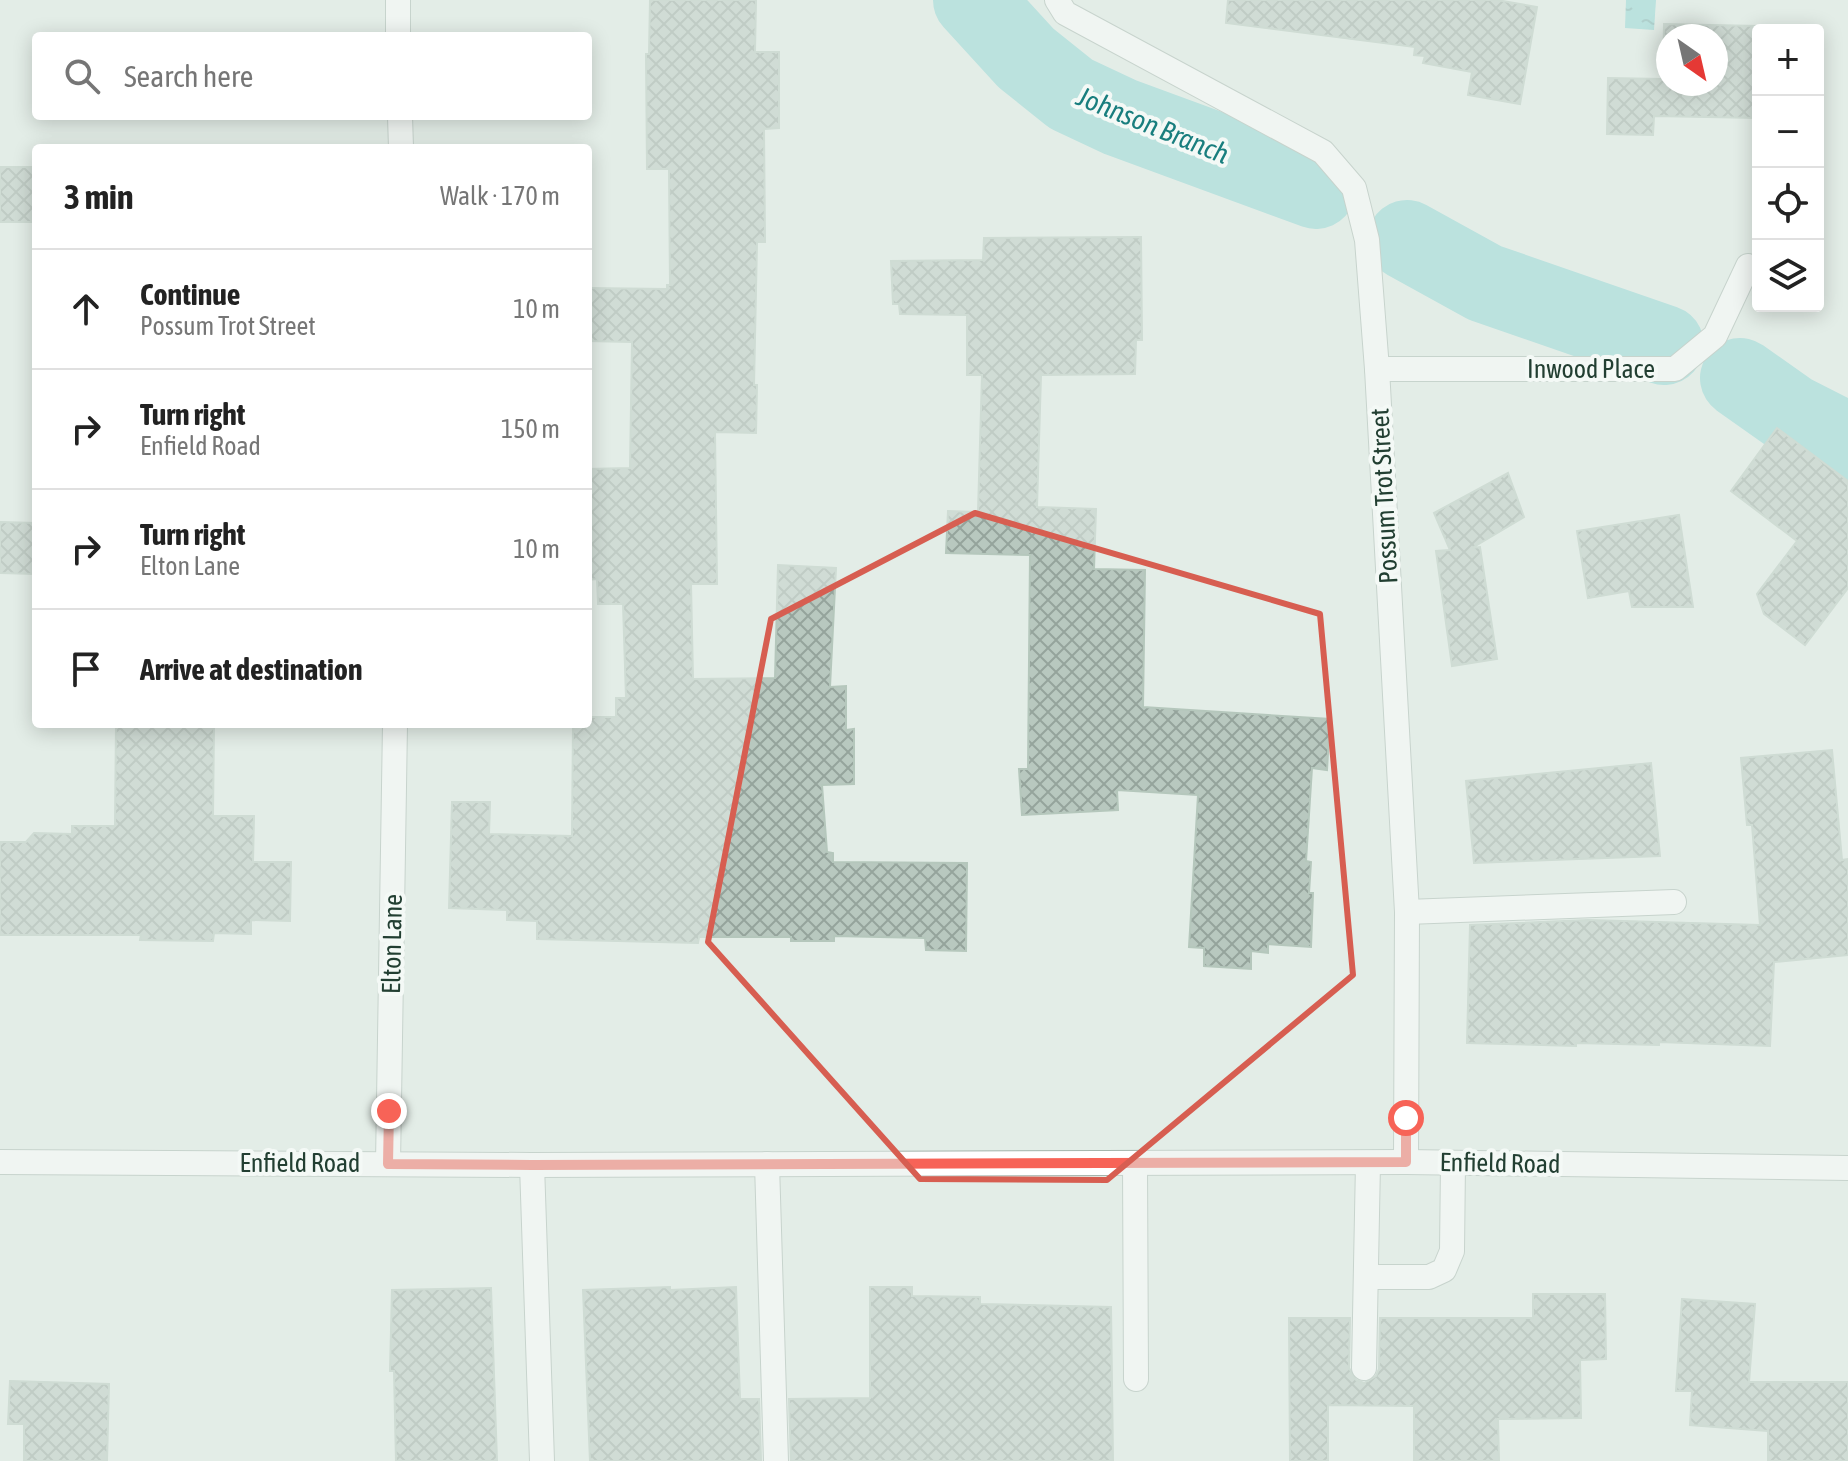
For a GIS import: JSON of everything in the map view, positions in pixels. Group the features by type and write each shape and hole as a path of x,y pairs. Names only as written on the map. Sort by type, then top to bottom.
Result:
{"street":[{"path":"398,0 398,32"},
{"name":"Possum Trot Street","path":"1057,0 1065,13 1323,152 1354,188 1367,240 1377,369 1407,912 1406,1162"},
{"path":"400,120 401,144"},
{"name":"Inwood Place","path":"1377,369 1675,369 1715,336 1748,266"},
{"name":"Elton Lane","path":"388,1164 395,728"},
{"path":"1407,912 1674,902"},
{"name":"Enfield Road","path":"0,1162 532,1165 1406,1162 1848,1168"},
{"path":"1135,1163 1136,1379"},
{"path":"1364,1368 1368,1163"},
{"path":"1366,1277 1429,1277 1444,1270 1452,1251 1453,1163"},
{"path":"767,1164 776,1461"},
{"path":"532,1165 542,1461"}],"highlighted area":[{"path":"975,513 1320,614 1353,975 1107,1180 920,1179 708,942 771,619"}],"water":[{"path":"1626,0 1656,0 1654,30 1625,28"}],"building":[{"path":"650,0 756,0 755,52 779,52 779,128 764,129 765,242 757,242 756,433 715,432 717,584 691,584 693,679 775,678 778,565 836,568 830,687 846,686 846,730 854,729 854,784 822,785 827,852 833,853 833,862 967,863 966,951 926,950 925,938 834,936 834,941 791,941 791,937 699,937 698,943 537,939 537,921 507,920 507,910 449,908 452,802 490,802 489,834 572,836 573,728 592,728 592,717 616,717 616,698 626,698 623,604 598,604 597,579 592,580 592,469 630,468 632,342 592,341 592,288 667,289 670,285 669,169 647,169 646,54 649,54"},
{"path":"1228,0 1497,0 1537,7 1520,104 1468,95 1472,72 1423,63 1425,56 1414,55 1415,47 1226,23"},
{"path":"1728,25 1752,26 1752,118 1654,116 1653,135 1607,134 1608,78 1656,79 1656,96 1728,96"},
{"path":"0,167 32,167 32,222 0,222"},
{"path":"1141,237 1142,340 1136,340 1135,374 1041,375 1037,507 1096,509 1094,569 1145,570 1143,707 1330,719 1327,770 1312,768 1306,861 1311,862 1309,893 1313,893 1311,947 1268,944 1268,953 1251,951 1251,969 1204,966 1204,948 1189,947 1198,795 1117,790 1118,810 1022,815 1019,769 1028,769 1030,555 946,553 948,511 978,512 982,375 967,375 967,315 900,314 899,304 893,304 891,261 983,260 984,238"},
{"path":"1777,428 1848,481 1848,588 1805,645 1764,614 1757,594 1797,541 1731,491"},
{"path":"1508,473 1524,517 1472,548 1480,547 1497,659 1452,666 1436,551 1450,550 1434,513"},
{"path":"1679,515 1693,607 1632,607 1629,591 1588,598 1577,531"},
{"path":"0,522 32,523 32,574 0,573"},
{"path":"116,728 214,728 213,816 254,816 253,862 291,862 290,921 251,920 251,934 214,933 213,941 140,940 141,935 0,935 0,842 26,842 34,833 72,834 72,826 115,826"},
{"path":"1832,750 1842,860 1848,859 1848,955 1774,962 1770,1046 1659,1042 1659,1045 1576,1043 1576,1046 1467,1043 1470,925 1588,920 1760,925 1752,825 1747,825 1741,758"},
{"path":"1651,763 1660,856 1474,863 1466,781"},
{"path":"670,1287 670,1290 736,1287 740,1399 759,1399 761,1461 590,1461 583,1290"},
{"path":"870,1287 912,1287 912,1296 980,1297 980,1304 1111,1307 1113,1461 791,1461 789,1399 870,1398"},
{"path":"491,1288 497,1461 396,1461 394,1371 390,1371 392,1290"},
{"path":"1533,1294 1605,1294 1606,1359 1580,1360 1581,1418 1498,1419 1499,1461 1414,1461 1414,1406 1328,1405 1328,1461 1290,1461 1289,1318 1350,1318 1349,1368 1356,1380 1364,1383 1376,1376 1379,1369 1380,1318 1533,1318"},
{"path":"1682,1299 1755,1304 1749,1382 1848,1382 1848,1461 1768,1461 1768,1431 1690,1425 1692,1391 1676,1391"},
{"path":"10,1381 109,1384 107,1461 24,1461 24,1424 8,1424"}],"waterway":[{"name":"Johnson Branch","path":"973,0 1026,58 1071,94 1120,117 1316,189"},
{"name":"Johnson Branch","path":"1407,240 1485,283 1664,345"},
{"name":"Johnson Branch","path":"1740,378 1791,414 1848,443"}],"route":[{"path":"389,1111 388,1164 532,1165 1406,1162 1406,1118"}]}
